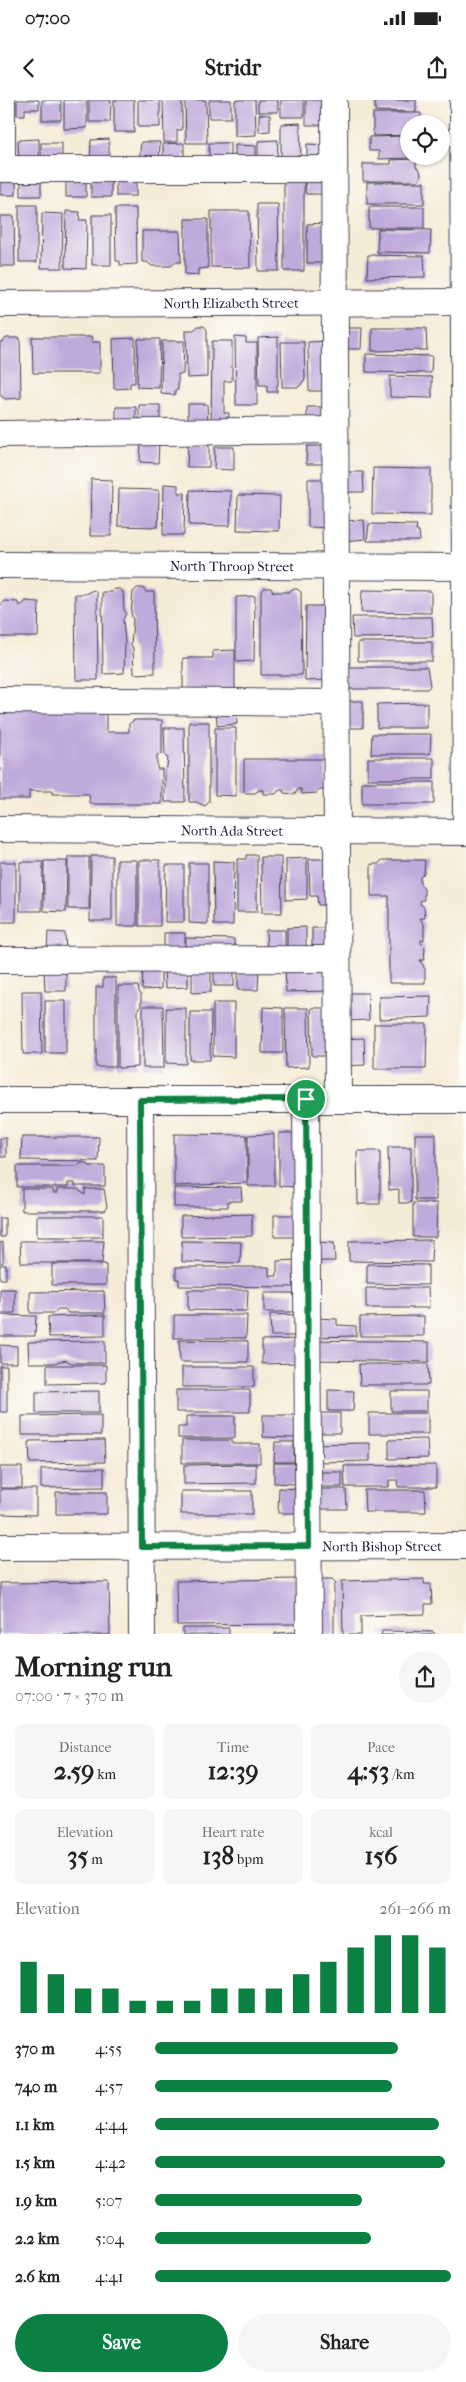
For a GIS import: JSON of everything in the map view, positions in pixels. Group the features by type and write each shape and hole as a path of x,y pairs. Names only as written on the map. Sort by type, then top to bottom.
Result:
{"street":[{"path":"2,100 1,169 334,169"},
{"path":"334,100 338,1100"},
{"path":"464,103 466,831"},
{"name":"North Elizabeth Street","path":"0,304 464,302"},
{"path":"0,434 335,430"},
{"name":"North Throop Street","path":"0,565 465,567"},
{"path":"0,700 336,703"},
{"name":"North Ada Street","path":"0,829 466,831"},
{"path":"0,960 338,959"},
{"path":"306,1099 309,1634"},
{"path":"0,1100 466,1100"},
{"path":"140,1100 142,1634"},
{"name":"North Bishop Street","path":"0,1547 466,1546"}],"building":[{"path":"17,100 39,100 39,109 25,109 25,115 17,115"},
{"path":"42,100 61,100 61,120 42,120"},
{"path":"64,100 87,100 87,128 64,129"},
{"path":"89,100 111,100 110,122 89,122"},
{"path":"114,100 134,100 134,132 114,132"},
{"path":"138,100 160,100 160,127 138,127"},
{"path":"163,100 182,100 182,130 177,130 177,142 164,142"},
{"path":"185,100 206,100 207,143 186,143"},
{"path":"209,100 231,100 231,118 209,118"},
{"path":"235,100 255,100 256,135 235,136"},
{"path":"258,100 278,100 278,112 258,112"},
{"path":"281,100 304,100 304,117 281,117"},
{"path":"306,100 329,100 329,125 306,125"},
{"path":"375,100 416,100 416,112 375,111"},
{"path":"373,113 421,113 421,115 400,115 400,135 373,136"},
{"path":"259,114 270,115 270,131 259,132"},
{"path":"300,123 301,163 281,163 281,124"},
{"path":"400,136 400,158 379,159 379,151 369,151 369,137"},
{"path":"39,139 39,161 19,162 18,140"},
{"path":"109,139 109,162 90,162 91,140"},
{"path":"278,140 277,161 258,162 258,141"},
{"path":"141,142 160,142 159,163 139,163"},
{"path":"41,143 62,143 62,161 41,161"},
{"path":"184,143 184,163 163,162 163,144"},
{"path":"209,143 230,143 230,163 209,163"},
{"path":"307,144 328,145 327,162 307,163"},
{"path":"235,145 256,146 256,163 235,163"},
{"path":"391,160 400,160 400,165 416,165 420,170 421,176 418,181 363,181 363,164 391,164"},
{"path":"305,176 329,184 322,194 306,194"},
{"path":"0,177 16,177 16,195 0,195"},
{"path":"21,178 41,178 41,196 21,196"},
{"path":"116,178 136,178 136,196 116,196"},
{"path":"66,179 86,179 86,197 66,197"},
{"path":"91,179 111,179 111,197 91,197"},
{"path":"284,181 304,181 304,271 284,271"},
{"path":"367,182 424,182 424,204 367,204"},
{"path":"257,204 278,204 279,271 258,271"},
{"path":"19,205 37,205 37,262 19,262"},
{"path":"369,207 424,207 424,228 369,228"},
{"path":"115,208 136,208 137,264 120,265 120,261 116,261"},
{"path":"66,211 80,212 79,220 87,220 86,269 65,268"},
{"path":"211,211 249,211 250,268 211,267"},
{"path":"42,213 63,214 62,268 41,268"},
{"path":"92,215 111,215 111,265 92,265"},
{"path":"0,216 14,216 15,266 0,266"},
{"path":"185,219 208,219 208,268 198,269 198,275 185,274"},
{"path":"327,223 327,263 307,263 307,224"},
{"path":"378,229 431,230 430,253 377,252"},
{"path":"142,231 180,231 181,262 175,262 171,266 152,266 147,262 142,262"},
{"path":"368,255 424,256 425,277 367,278"},
{"path":"198,326 204,326 207,330 207,377 187,378 186,330 194,330"},
{"path":"340,328 362,328 361,349 341,349"},
{"path":"372,328 426,328 427,350 372,351"},
{"path":"32,337 92,337 91,342 100,342 100,373 33,373"},
{"path":"235,337 246,338 246,343 257,343 257,405 236,405"},
{"path":"278,337 277,392 267,392 267,385 259,385 258,338"},
{"path":"6,338 20,338 21,398 5,399 0,395 0,342 3,342"},
{"path":"135,338 135,383 130,383 130,388 114,389 113,339"},
{"path":"138,339 160,339 159,388 137,387"},
{"path":"162,341 184,341 183,374 178,374 178,390 175,390 175,395 161,394"},
{"path":"212,341 232,341 232,381 224,381 224,413 229,413 228,427 211,427"},
{"path":"330,341 331,391 309,391 308,342"},
{"path":"281,342 304,342 305,379 299,387 282,387"},
{"path":"366,354 432,356 431,373 366,372"},
{"path":"390,376 432,377 432,398 390,397"},
{"path":"188,404 207,404 208,425 188,424"},
{"path":"139,405 160,405 160,425 139,425"},
{"path":"116,407 136,407 136,426 116,426"},
{"path":"307,407 331,407 326,427 307,428"},
{"path":"141,442 159,442 158,463 140,462"},
{"path":"188,444 209,445 209,467 187,467"},
{"path":"307,446 326,446 326,464 306,464"},
{"path":"215,447 234,447 234,470 214,469"},
{"path":"373,468 431,469 431,515 372,514"},
{"path":"342,472 363,472 364,492 343,492"},
{"path":"91,479 112,480 111,536 90,536"},
{"path":"308,479 329,479 329,528 308,527"},
{"path":"164,484 178,485 178,493 185,493 184,535 163,535"},
{"path":"119,489 159,490 158,527 118,526"},
{"path":"190,490 231,491 230,526 189,525"},
{"path":"238,495 280,496 279,531 237,530"},
{"path":"364,520 365,539 343,541 344,521"},
{"path":"369,524 417,525 416,531 419,531 420,541 367,541"},
{"path":"137,588 143,588 146,592 154,592 155,673 134,674 133,648 131,645 133,620 131,613 133,592"},
{"path":"264,588 271,588 273,592 289,592 292,589 297,589 301,592 302,675 261,675 261,593"},
{"path":"115,589 120,589 123,592 124,610 126,613 123,620 125,643 124,673 103,674 102,592 112,592"},
{"path":"93,590 97,593 98,680 76,680 75,594 85,594"},
{"path":"362,590 431,591 431,613 361,612"},
{"path":"255,596 254,661 236,662 236,597"},
{"path":"4,601 18,602 18,605 22,605 26,601 39,602 38,637 0,637 0,606"},
{"path":"306,606 327,606 326,680 305,681"},
{"path":"352,617 432,617 433,637 353,638"},
{"path":"358,642 432,642 432,661 358,661"},
{"path":"235,650 235,691 183,691 183,658 213,658 213,651"},
{"path":"344,667 427,667 430,686 427,689 344,689"},
{"path":"344,701 363,701 363,728 344,728"},
{"path":"0,703 106,711 106,732 129,732 129,724 134,720 162,720 162,754 157,755 157,769 162,769 162,804 90,804 89,794 52,794 52,791 29,791 29,799 0,799"},
{"path":"427,703 427,728 377,728 377,704"},
{"path":"236,705 237,724 217,726 216,706"},
{"path":"189,722 209,722 209,802 205,806 196,802 189,802"},
{"path":"164,728 184,728 185,802 165,802 165,770 168,758 165,756"},
{"path":"215,728 236,728 236,796 215,795"},
{"path":"372,734 431,734 430,754 371,754"},
{"path":"368,758 434,758 434,779 368,779"},
{"path":"244,759 326,759 326,790 302,794 301,789 298,789 295,794 284,793 283,790 279,790 276,794 263,794 263,790 255,793 244,793"},
{"path":"362,782 434,782 434,804 362,804"},
{"path":"246,855 257,855 257,912 237,912 237,859 246,859"},
{"path":"91,856 112,856 112,921 90,921"},
{"path":"68,857 89,857 89,909 68,909"},
{"path":"261,857 281,857 282,913 262,913"},
{"path":"307,858 307,899 286,900 286,859"},
{"path":"309,859 331,859 330,905 318,905 317,896 310,896"},
{"path":"117,860 137,860 137,926 117,926"},
{"path":"139,860 160,860 160,926 139,926"},
{"path":"382,860 425,860 424,873 420,877 420,884 424,889 424,900 421,900 420,904 424,907 425,918 420,918 424,925 424,940 421,940 421,943 425,947 424,960 420,960 425,969 425,983 389,983 389,896 371,896 371,864 378,864"},
{"path":"44,861 67,861 66,912 44,911"},
{"path":"213,861 234,862 233,925 214,925"},
{"path":"0,862 16,862 16,922 0,922"},
{"path":"20,862 43,862 42,911 20,911"},
{"path":"189,863 208,863 208,924 189,923"},
{"path":"166,865 184,865 184,922 165,922"},
{"path":"306,927 306,948 287,948 287,928"},
{"path":"312,928 331,928 331,948 312,949"},
{"path":"266,930 285,930 285,950 267,950"},
{"path":"48,932 65,933 66,953 47,953"},
{"path":"164,933 185,933 185,954 164,954"},
{"path":"186,938 234,939 235,955 186,955"},
{"path":"188,967 188,987 165,988 164,968"},
{"path":"285,967 326,967 333,991 286,992"},
{"path":"214,968 234,968 234,986 214,986"},
{"path":"238,969 259,969 258,990 238,990"},
{"path":"192,970 211,971 211,992 192,993"},
{"path":"44,971 66,971 66,991 45,991"},
{"path":"143,971 161,971 161,989 142,990"},
{"path":"103,978 116,978 116,1067 96,1067 96,987 103,987"},
{"path":"118,986 138,986 141,994 141,1006 138,1009 138,1067 118,1068"},
{"path":"22,991 41,991 42,1054 23,1054"},
{"path":"346,993 368,993 369,1020 347,1021"},
{"path":"431,996 430,1017 379,1019 379,997"},
{"path":"45,1001 66,1001 66,1053 45,1053"},
{"path":"213,1003 234,1003 234,1057 213,1056"},
{"path":"143,1006 163,1006 164,1068 143,1068"},
{"path":"263,1007 283,1008 283,1053 262,1053"},
{"path":"166,1008 186,1008 186,1064 166,1063"},
{"path":"285,1008 308,1008 309,1067 286,1068"},
{"path":"311,1008 333,1008 333,1056 312,1056"},
{"path":"190,1012 211,1012 210,1060 190,1060"},
{"path":"374,1024 427,1024 426,1069 374,1069"},
{"path":"364,1038 365,1065 343,1066 342,1039"},
{"path":"279,1133 299,1133 298,1187 279,1186"},
{"path":"174,1134 247,1135 247,1183 174,1186"},
{"path":"274,1134 274,1186 248,1186 248,1135"},
{"path":"415,1134 436,1134 436,1200 415,1200"},
{"path":"22,1137 99,1137 98,1161 21,1160"},
{"path":"0,1138 6,1138 6,1157 0,1157"},
{"path":"388,1147 411,1147 411,1203 399,1203 399,1189 389,1190"},
{"path":"357,1151 380,1151 380,1204 358,1204"},
{"path":"82,1163 90,1166 105,1166 105,1186 75,1186 75,1183 68,1183 68,1187 17,1187 17,1166 77,1166"},
{"path":"241,1187 242,1201 228,1201 228,1207 174,1207 174,1188"},
{"path":"22,1189 53,1189 53,1193 57,1193 57,1189 77,1189 85,1195 85,1189 104,1189 107,1207 104,1211 22,1211"},
{"path":"413,1203 437,1203 436,1237 413,1237"},
{"path":"252,1214 252,1236 181,1237 181,1216"},
{"path":"274,1215 296,1215 296,1237 274,1237"},
{"path":"37,1216 103,1216 103,1237 37,1237"},
{"path":"0,1218 5,1218 5,1237 0,1237"},
{"path":"432,1240 431,1262 349,1261 349,1241"},
{"path":"20,1241 104,1241 102,1263 21,1263"},
{"path":"182,1241 241,1242 240,1263 182,1262"},
{"path":"3,1242 3,1263 0,1263 0,1243"},
{"path":"314,1242 334,1243 335,1261 314,1261"},
{"path":"298,1260 298,1287 179,1286 179,1279 176,1279 176,1267 269,1267 269,1276 277,1276 277,1261"},
{"path":"52,1264 106,1264 106,1285 52,1285"},
{"path":"367,1264 428,1265 428,1285 367,1284"},
{"path":"0,1265 6,1265 6,1279 0,1279"},
{"path":"366,1288 428,1288 429,1308 366,1308"},
{"path":"0,1289 15,1289 15,1313 0,1313"},
{"path":"188,1290 248,1290 247,1311 188,1310"},
{"path":"104,1291 105,1313 68,1313 65,1309 58,1309 54,1313 30,1313 30,1292"},
{"path":"264,1293 295,1293 295,1312 264,1312"},
{"path":"270,1314 295,1315 295,1336 271,1336"},
{"path":"0,1315 36,1316 35,1336 0,1336"},
{"path":"105,1315 105,1336 49,1337 48,1317"},
{"path":"174,1315 247,1315 246,1338 174,1338"},
{"path":"424,1316 424,1336 360,1336 360,1317"},
{"path":"315,1318 337,1319 337,1325 356,1326 356,1336 315,1337"},
{"path":"298,1339 297,1363 262,1364 262,1340"},
{"path":"179,1340 248,1341 248,1362 180,1362"},
{"path":"314,1340 429,1342 429,1362 313,1360"},
{"path":"105,1341 105,1363 71,1363 66,1360 54,1363 29,1363 28,1342"},
{"path":"0,1345 17,1346 17,1363 0,1363"},
{"path":"359,1364 428,1364 429,1385 360,1385"},
{"path":"47,1365 106,1365 106,1383 47,1384"},
{"path":"0,1366 7,1366 7,1412 0,1412"},
{"path":"182,1367 254,1367 254,1387 182,1387"},
{"path":"176,1390 250,1390 250,1412 176,1412"},
{"path":"328,1390 354,1391 353,1411 328,1411"},
{"path":"99,1391 99,1413 36,1413 36,1392"},
{"path":"391,1391 427,1391 427,1411 391,1411"},
{"path":"315,1413 340,1413 340,1433 315,1433"},
{"path":"369,1413 428,1413 428,1434 369,1434"},
{"path":"101,1415 101,1435 22,1435 22,1416"},
{"path":"263,1415 295,1415 295,1438 263,1437"},
{"path":"186,1416 235,1416 235,1438 178,1438 178,1427 186,1427"},
{"path":"427,1439 428,1458 389,1459 389,1440"},
{"path":"104,1440 105,1462 30,1463 29,1441"},
{"path":"182,1440 232,1440 232,1444 260,1444 260,1463 182,1463"},
{"path":"275,1442 294,1442 294,1462 274,1462"},
{"path":"370,1443 370,1461 314,1462 314,1444"},
{"path":"274,1463 296,1463 295,1484 274,1483"},
{"path":"256,1464 256,1483 184,1484 184,1465"},
{"path":"436,1465 436,1487 398,1487 397,1480 389,1480 389,1487 345,1487 344,1466"},
{"path":"0,1467 22,1467 22,1488 0,1488"},
{"path":"104,1468 104,1487 41,1488 41,1469"},
{"path":"314,1472 342,1472 342,1487 314,1487"},
{"path":"279,1488 298,1489 298,1513 278,1513"},
{"path":"0,1489 36,1489 36,1515 0,1514"},
{"path":"316,1489 346,1489 347,1509 316,1509"},
{"path":"364,1490 425,1490 426,1512 365,1512"},
{"path":"181,1491 252,1491 252,1514 181,1514"},
{"path":"56,1492 107,1492 107,1514 56,1514"},
{"path":"297,1579 298,1624 177,1625 176,1581"},
{"path":"314,1579 332,1579 336,1583 334,1587 334,1634 315,1634"},
{"path":"424,1579 424,1584 431,1584 432,1604 425,1604 425,1614 361,1616 361,1634 343,1634 342,1581"},
{"path":"109,1582 110,1634 0,1634 0,1583"},
{"path":"183,1628 229,1628 229,1634 183,1634"},
{"path":"382,1631 433,1632 435,1634 381,1634"},
{"path":"297,1632 297,1634 275,1634"}],"route":[{"path":"306,1099 309,1546 142,1547 140,1100 306,1099"}]}
